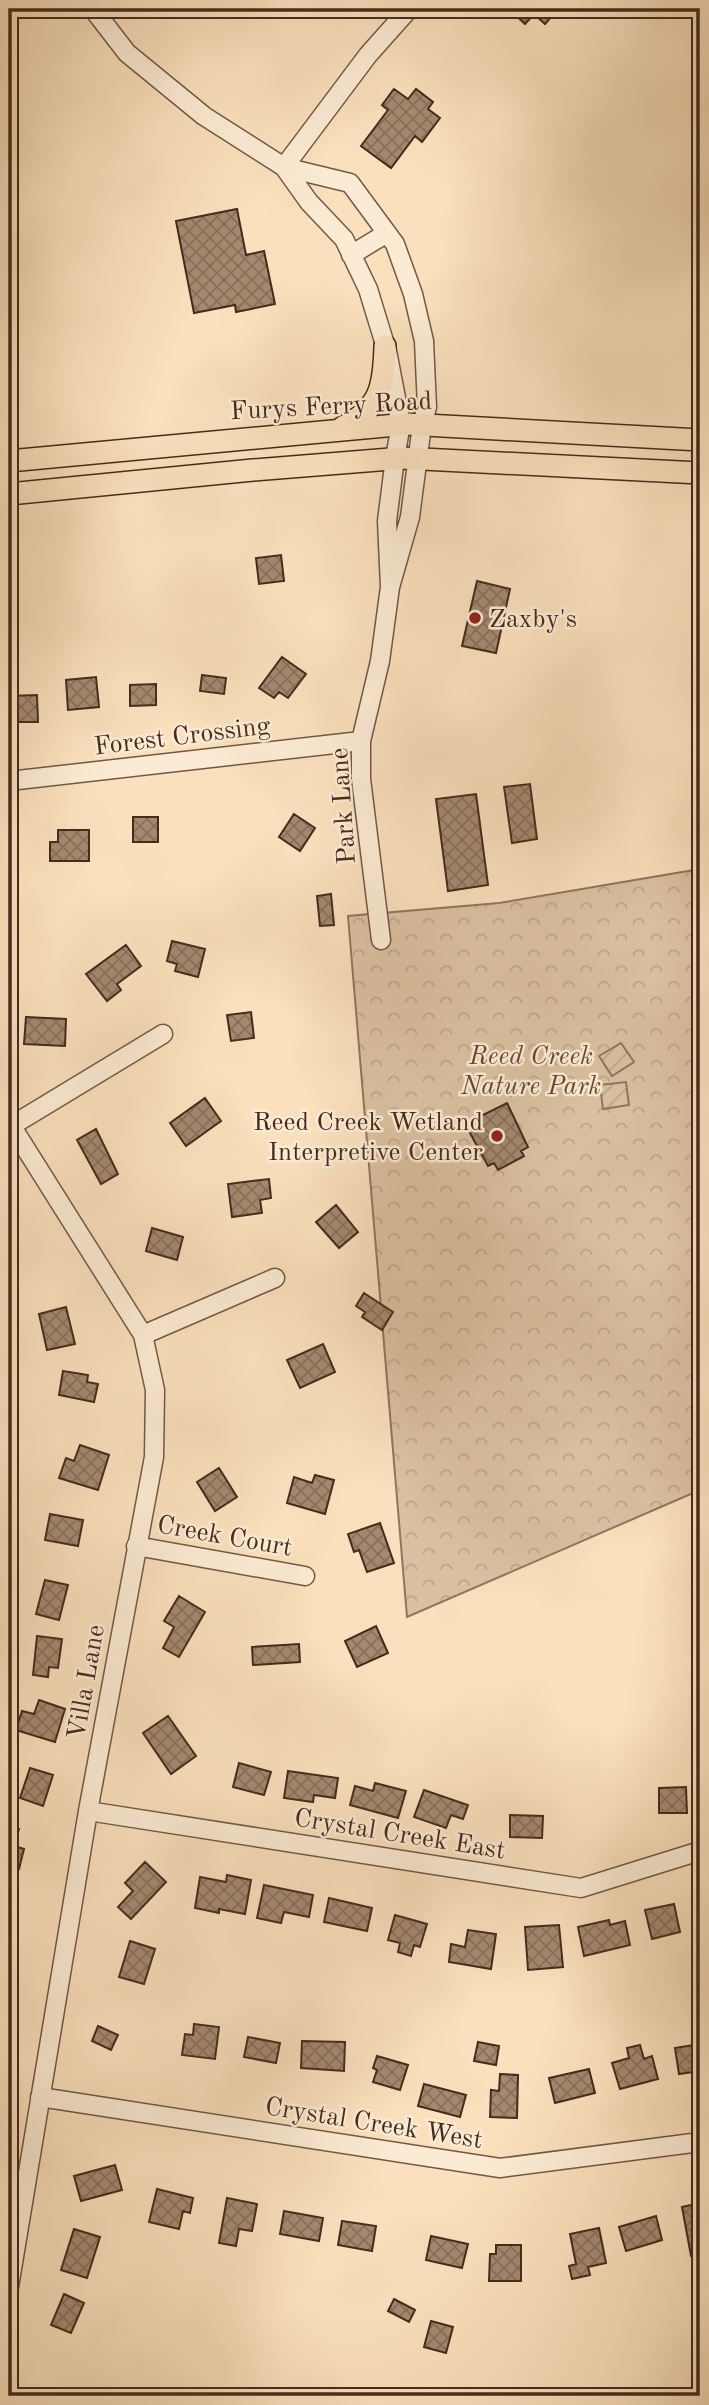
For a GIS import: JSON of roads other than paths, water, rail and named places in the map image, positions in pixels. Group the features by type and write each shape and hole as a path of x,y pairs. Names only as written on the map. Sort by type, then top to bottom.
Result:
{"main road":[{"path":"338,430 357,420 376,401 384,377 385,346"},
{"name":"Furys Ferry Road","path":"9,461 412,424 700,440"},
{"path":"9,494 395,458 700,473"}],"street":[{"path":"93,9 127,53 204,116 284,167 350,183 395,244 413,294 424,341 427,407 412,424 368,289 344,239 309,202 284,167"},
{"path":"284,167 368,55 409,9"},
{"path":"351,255 387,233"},
{"name":"Park Lane","path":"390,587 387,520 395,458 412,424"},
{"name":"Park Lane","path":"381,940 361,779 361,741 380,661 390,587 410,517 418,458 412,424"},
{"name":"Forest Crossing","path":"9,781 361,741"},
{"path":"10,1124 163,1034"},
{"name":"Villa Lane","path":"9,2287 88,1811 154,1457 155,1390 143,1335 10,1124"},
{"path":"143,1335 275,1278"},
{"name":"Creek Court","path":"136,1546 305,1576"},
{"name":"Crystal Creek East","path":"88,1811 581,1888 700,1851"},
{"name":"Crystal Creek West","path":"40,2097 500,2168 700,2142"}],"place":[{"name":"Zaxby's","path":"475,618"},
{"name":"Reed Creek Wetland Interpretive Center","path":"497,1136"}],"park label":[{"name":"Reed Creek Nature Park","path":"531,1070"}]}
